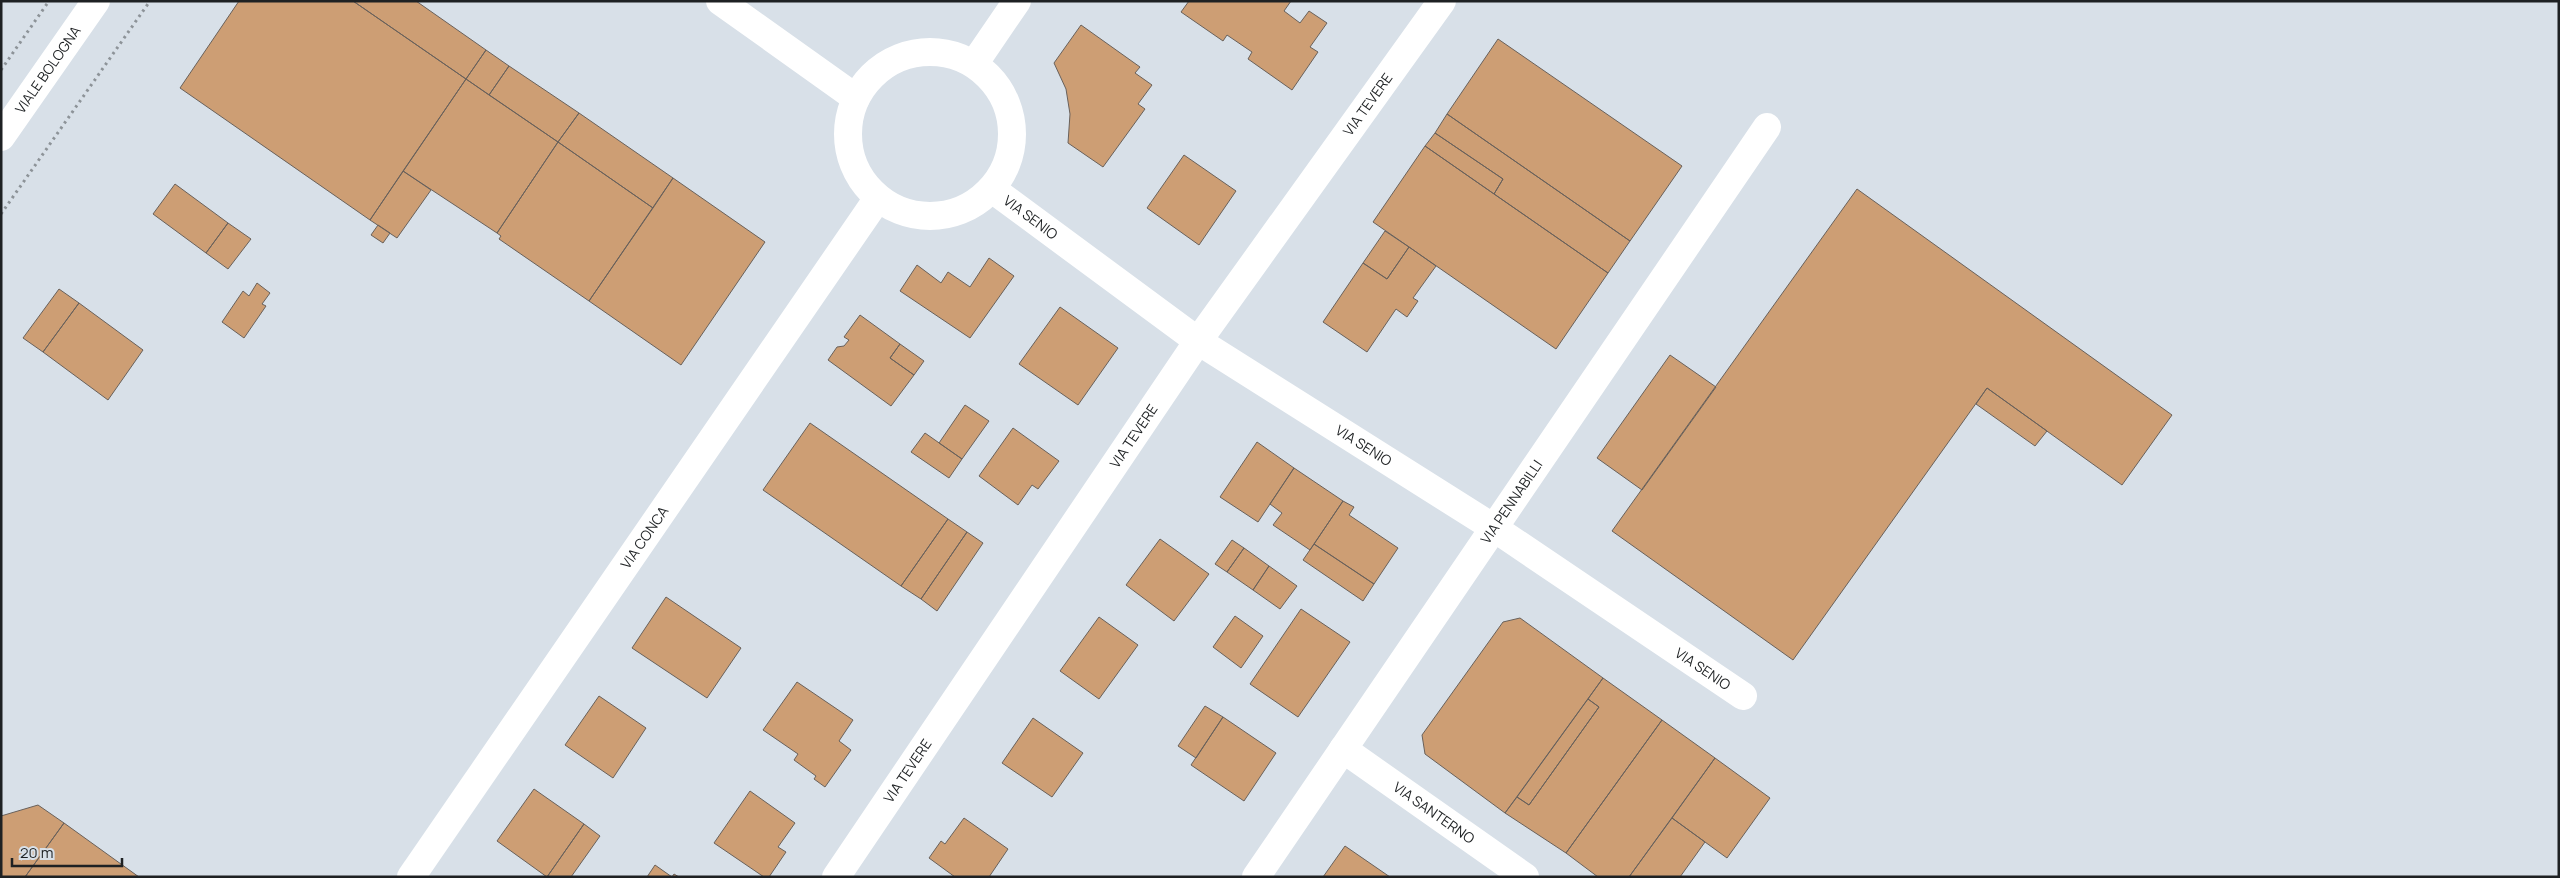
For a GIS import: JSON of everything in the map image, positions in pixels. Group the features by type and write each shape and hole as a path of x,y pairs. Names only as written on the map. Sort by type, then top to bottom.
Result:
{"street":[{"name":"VIALE BOLOGNA","path":"1,137 96,1"},
{"path":"720,1 856,98"},
{"path":"974,64 1017,1"},
{"name":"VIA TEVERE","path":"836,877 1198,341 1442,1"},
{"path":"921,52 949,54 974,64 995,84 1008,109 1012,137 1006,165 992,189 972,205 949,214 924,216 900,210 878,198 860,177 850,152 849,124 856,98 872,75 894,60 921,52"},
{"name":"VIA PENNABILLI","path":"1256,877 1766,127"},
{"name":"VIA SENIO","path":"992,189 1198,341 1494,528 1743,696"},
{"name":"VIA CONCA","path":"411,877 878,198"},
{"name":"VIA SANTERNO","path":"1343,749 1525,877"}],"path":[{"path":"1,70 49,1"},
{"path":"1,214 150,1"}],"building":[{"path":"239,1 353,1 466,79 370,220 180,88"},
{"path":"353,1 416,1 486,50 466,79"},
{"path":"1189,1 1291,1 1284,11 1300,23 1309,11 1327,23 1310,47 1318,52 1292,90 1248,59 1252,52 1227,35 1223,41 1181,12"},
{"path":"1081,25 1140,67 1135,73 1152,85 1138,104 1145,109 1103,167 1068,143 1070,114 1066,89 1054,63"},
{"path":"1498,39 1682,166 1630,241 1447,114"},
{"path":"486,50 509,66 489,95 466,79"},
{"path":"509,66 579,113 558,142 489,95"},
{"path":"466,79 558,142 497,233 403,171"},
{"path":"579,113 673,178 653,208 558,142"},
{"path":"1447,114 1630,241 1608,273 1494,194 1503,179 1435,133"},
{"path":"1435,133 1503,179 1494,194 1425,146"},
{"path":"558,142 653,208 589,301 499,239 501,236 497,233"},
{"path":"1425,146 1608,273 1556,349 1373,222"},
{"path":"1184,155 1236,191 1199,245 1147,208"},
{"path":"403,171 431,190 397,238 370,220"},
{"path":"673,178 765,242 681,365 589,301"},
{"path":"175,184 228,223 206,253 153,214"},
{"path":"1857,189 2172,415 2122,485 1987,388 1793,660 1612,531"},
{"path":"228,223 251,239 228,269 206,253"},
{"path":"378,225 390,233 383,243 371,235"},
{"path":"1385,231 1409,247 1387,279 1363,263"},
{"path":"1409,247 1436,266 1413,298 1418,301 1407,317 1396,309 1367,352 1323,322 1363,263 1387,279"},
{"path":"989,258 1014,276 970,338 900,291 917,265 941,283 948,272 970,287"},
{"path":"257,283 270,293 262,304 266,306 244,338 222,322 243,291 249,296"},
{"path":"59,289 79,303 43,352 23,338"},
{"path":"79,303 143,350 108,400 43,352"},
{"path":"1060,307 1118,348 1078,405 1019,364"},
{"path":"860,315 900,344 890,358 914,375 891,406 828,360 837,347 844,346 849,340 844,337"},
{"path":"900,344 924,361 914,375 890,358"},
{"path":"1670,355 1716,387 1642,490 1597,458"},
{"path":"1987,388 2047,431 2035,446 1976,404"},
{"path":"965,405 989,421 962,459 939,443"},
{"path":"810,423 948,519 901,586 763,490"},
{"path":"1013,428 1059,461 1038,489 1032,485 1018,505 979,476"},
{"path":"925,433 962,459 949,478 911,452"},
{"path":"1257,442 1294,468 1258,522 1220,497"},
{"path":"1294,468 1343,501 1310,550 1273,525 1282,513 1270,504"},
{"path":"1343,501 1354,507 1349,515 1398,548 1374,584 1314,544"},
{"path":"948,519 967,532 921,599 901,586"},
{"path":"967,532 983,543 937,611 921,599"},
{"path":"1160,539 1209,574 1174,621 1126,585"},
{"path":"1232,540 1244,548 1227,572 1215,564"},
{"path":"1314,544 1374,584 1363,601 1303,560"},
{"path":"1244,548 1269,566 1253,590 1227,572"},
{"path":"1269,566 1297,586 1280,609 1253,590"},
{"path":"666,597 741,648 707,698 632,648"},
{"path":"1301,609 1350,642 1298,717 1250,684"},
{"path":"1235,616 1263,636 1241,668 1213,647"},
{"path":"1099,617 1138,645 1099,699 1060,671"},
{"path":"1520,618 1603,678 1505,813 1425,754 1422,735 1503,622"},
{"path":"1603,678 1662,720 1566,853 1505,813 1517,797 1529,805 1599,707 1588,699"},
{"path":"797,682 853,720 839,741 851,750 825,787 814,779 816,776 794,760 798,754 763,730"},
{"path":"599,696 646,728 613,778 565,745"},
{"path":"1588,699 1599,707 1529,805 1517,797"},
{"path":"1205,706 1223,717 1196,758 1178,746"},
{"path":"1223,717 1276,753 1244,801 1191,765"},
{"path":"1033,718 1083,753 1052,797 1002,763"},
{"path":"1662,720 1715,758 1629,877 1598,877 1566,853"},
{"path":"1715,758 1770,798 1727,858 1672,818"},
{"path":"534,789 584,824 547,877 497,841"},
{"path":"750,791 795,823 778,847 786,852 769,877 764,877 714,843"},
{"path":"38,805 64,823 25,877 1,877 1,816"},
{"path":"964,818 1008,849 989,877 955,877 929,858 941,841 945,844"},
{"path":"1672,818 1705,842 1680,877 1629,877"},
{"path":"64,823 139,877 25,877"},
{"path":"584,824 600,836 571,877 547,877"},
{"path":"1345,846 1390,877 1323,877"},
{"path":"655,865 672,877 647,877"}]}
